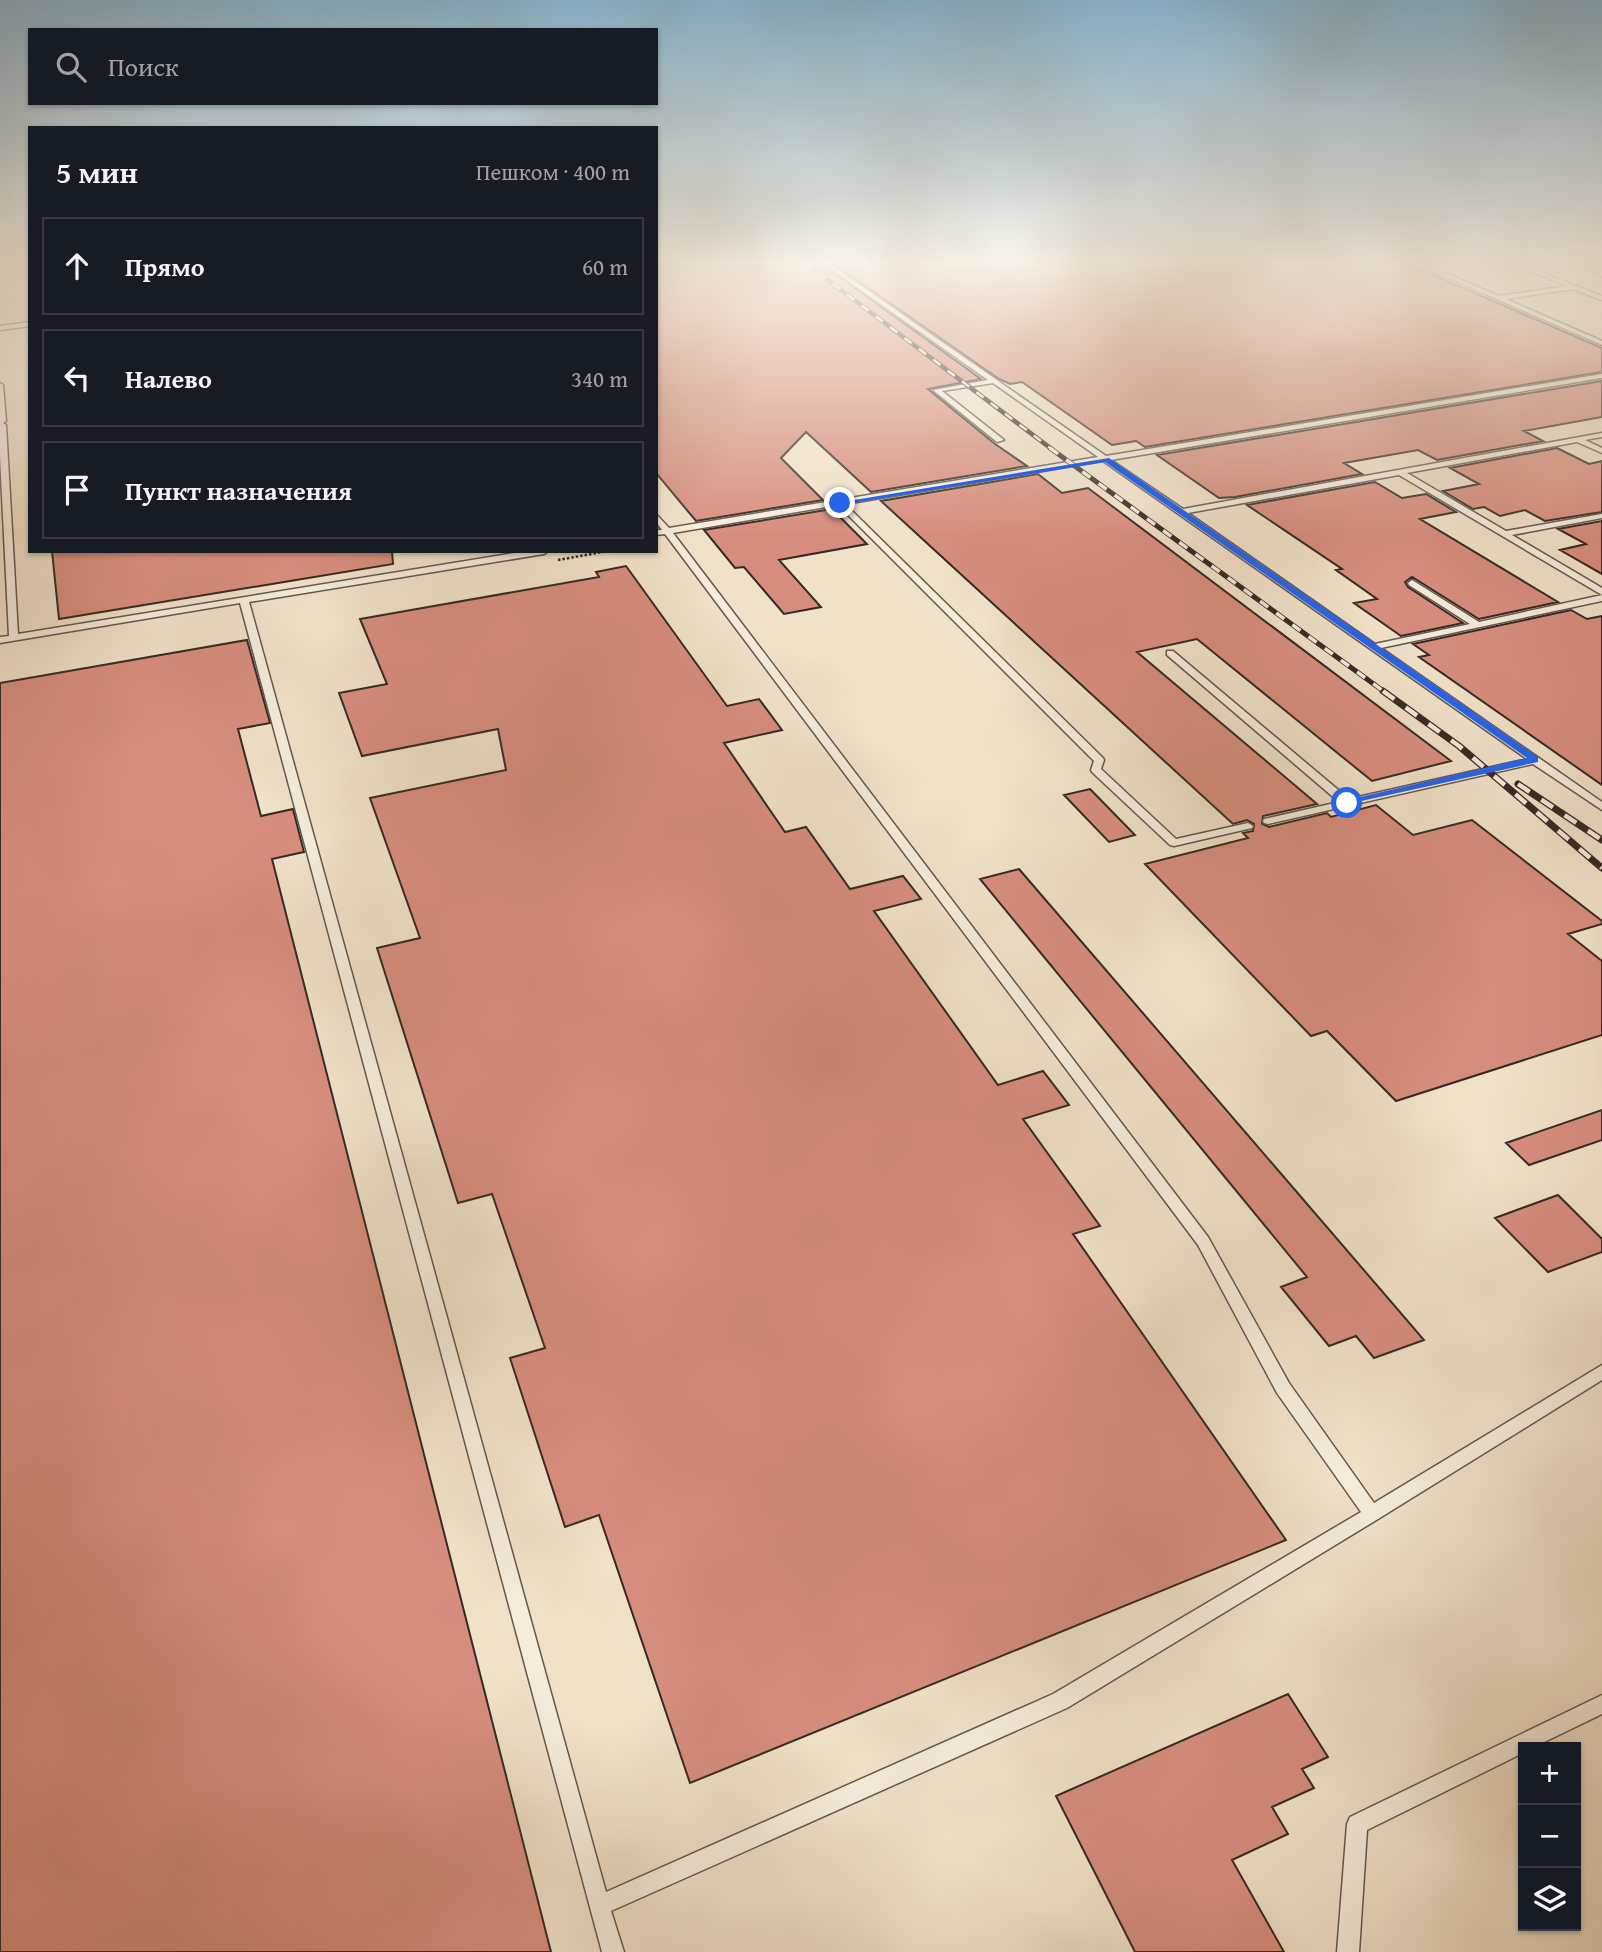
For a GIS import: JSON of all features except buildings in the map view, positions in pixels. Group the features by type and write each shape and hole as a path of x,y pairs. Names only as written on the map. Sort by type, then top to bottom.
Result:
{"lane":[{"path":"955,353 1602,807"},
{"path":"1372,1514 1283,1388 1203,1241 662,532 1602,376"},
{"path":"995,381 936,390 1000,440"},
{"path":"0,385 5,559 14,637"},
{"path":"1182,512 1602,435"},
{"path":"1579,439 1602,451"},
{"path":"1400,472 1602,592"},
{"path":"840,503 1099,760 1096,770 1174,843 1248,826"},
{"path":"1505,534 1602,516"},
{"path":"0,640 529,553"},
{"path":"1412,583 1478,625"},
{"path":"1374,647 1602,597"},
{"path":"244,600 613,1952"},
{"path":"1170,653 1347,803"},
{"path":"1268,821 1535,760"},
{"path":"599,1906 1060,1701 1602,1372"},
{"path":"1348,1952 1357,1825 1602,1704"}],"railway":[{"path":"925,353 1053,450"},
{"path":"1050,448 1386,693"},
{"path":"1383,691 1459,746 1602,868"},
{"path":"1518,784 1602,840"}],"route":[{"path":"840,503 1107,459 1535,760 1347,803"}]}
